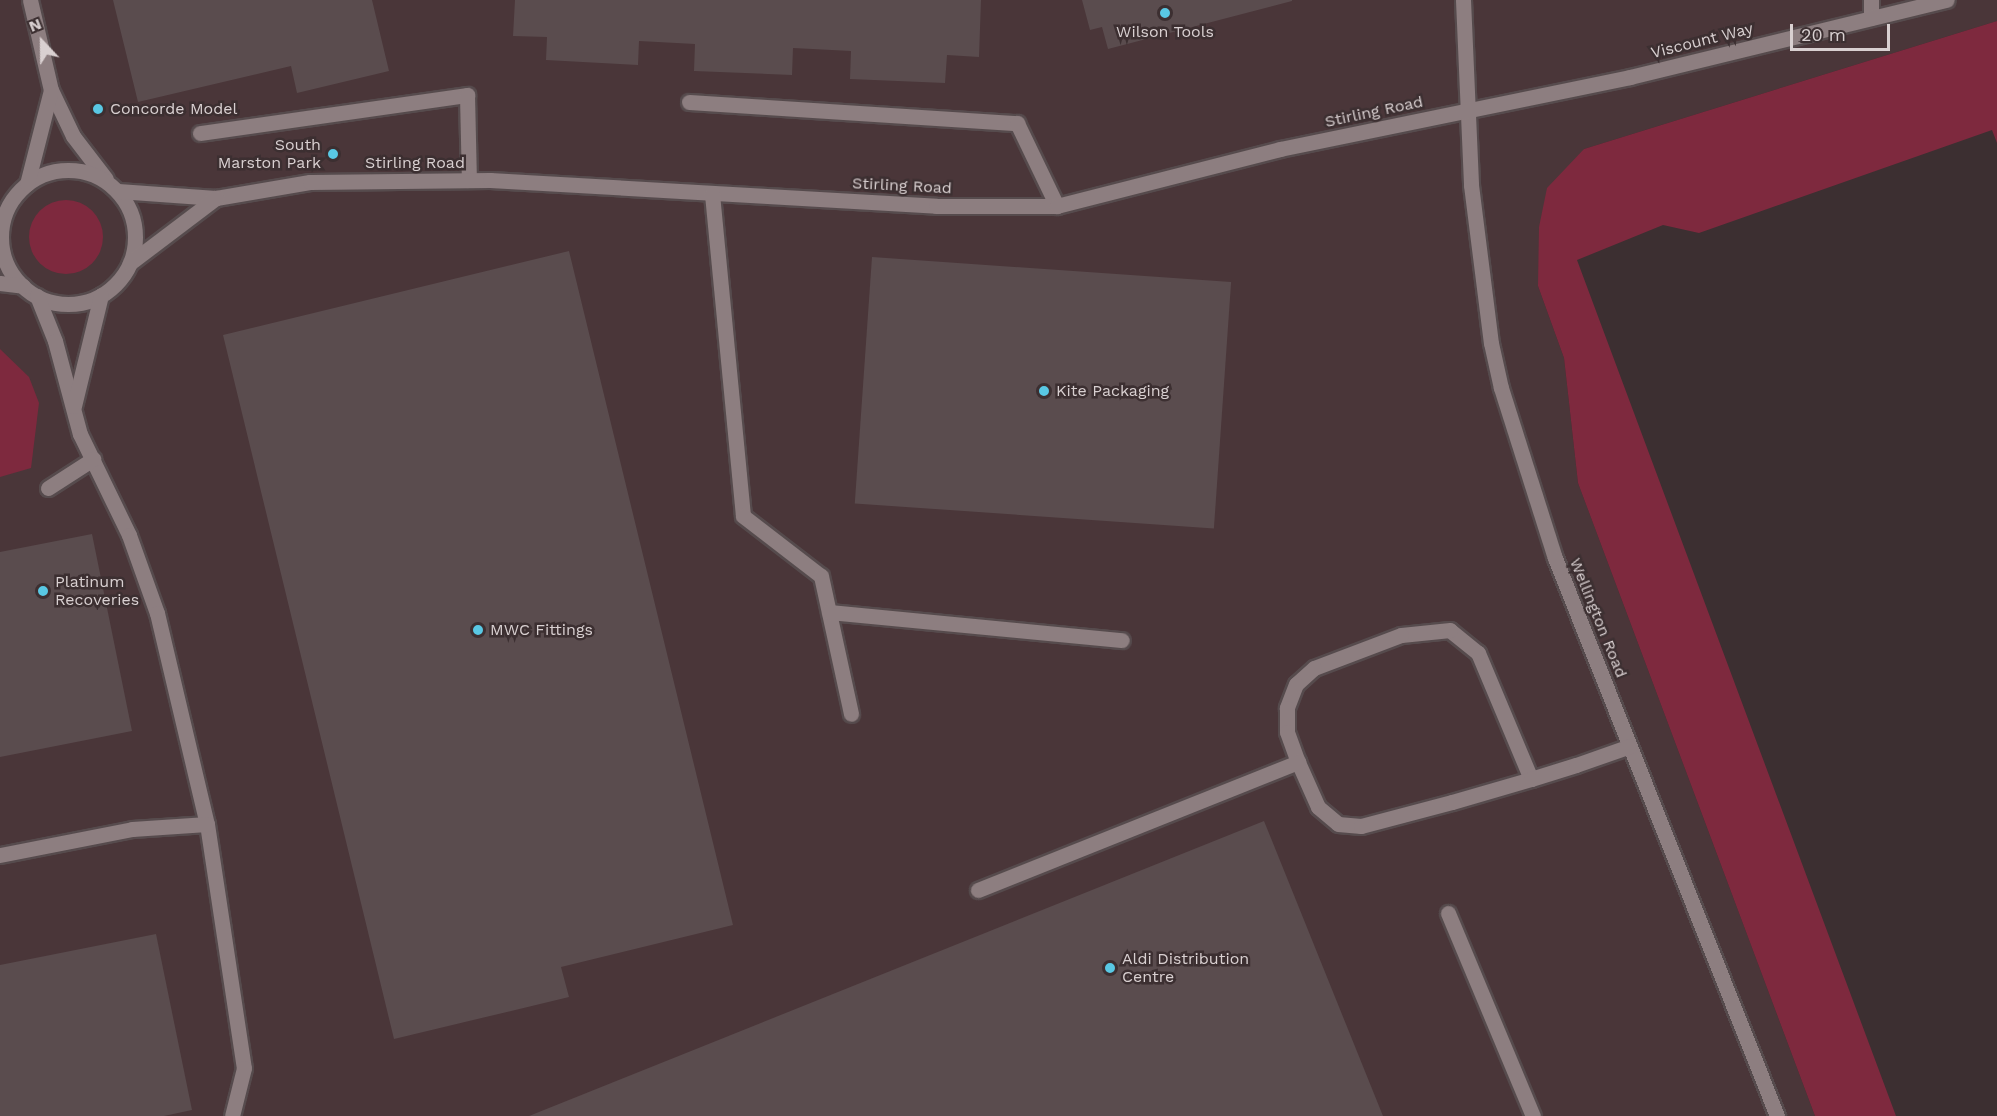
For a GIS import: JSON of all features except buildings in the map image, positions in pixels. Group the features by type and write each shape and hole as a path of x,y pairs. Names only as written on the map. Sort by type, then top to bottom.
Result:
{"street":[{"path":"30,0 51,90 73,136 113,188 135,226 130,263"},
{"path":"1463,0 1465,111"},
{"path":"1871,0 1871,18"},
{"name":"Viscount Way","path":"1465,111 1644,74 1947,0"},
{"path":"27,184 51,90"},
{"path":"200,132 467,95 469,180"},
{"path":"689,102 1017,123 1057,206"},
{"name":"Stirling Road","path":"0,211 27,184 68,170 113,188 216,198 310,182 469,180 1004,209 1057,206 1280,149 1465,111"},
{"name":"Wellington Road","path":"1465,111 1483,290 1501,388 1555,558 1777,1116"},
{"path":"712,194 743,516 821,576 851,714"},
{"name":"Stirling Road","path":"12,200 2,242 8,267 23,286 37,296 70,304 100,295 118,282 130,263 216,198"},
{"name":"Stirling Road","path":"0,283 23,286"},
{"path":"73,407 100,295"},
{"path":"37,296 55,340 73,407 93,459 129,535 157,613 207,824 244,1068 232,1116"},
{"path":"48,488 93,459"},
{"path":"828,612 1122,640"},
{"path":"1531,779 1478,653 1466,638 1440,630 1401,635 1314,668 1296,684 1287,708 1287,732 1298,762 1318,807 1338,824 1361,826 1531,779 1630,746"},
{"path":"978,890 1298,762"},
{"path":"0,855 132,830 207,824"},
{"path":"1449,912 1533,1116"}],"shaded area":[{"path":"0,0 1997,0 1997,21 1584,149 1538,286 1564,358 1578,483 1815,1116 0,1116"},
{"path":"1997,21 1997,143 1992,130 1699,233 1663,225 1577,260 1896,1116 1815,1116 1578,483 1564,358 1538,286 1539,227 1547,188 1584,149"},
{"path":"66,200 80,203 92,211 100,223 103,237 100,251 92,263 80,271 66,274 52,271 40,263 32,251 29,237 32,223 40,211 52,203"},
{"path":"0,349 29,377 39,403 31,468 0,477"}],"place":[{"name":"Wilson Tools","path":"1165,13"},
{"name":"Concorde Model","path":"98,109"},
{"name":"South Marston Park","path":"333,154"},
{"name":"Kite Packaging","path":"1044,391"},
{"name":"Platinum Recoveries","path":"43,591"},
{"name":"MWC Fittings","path":"478,630"},
{"name":"Aldi Distribution Centre","path":"1110,968"}]}
